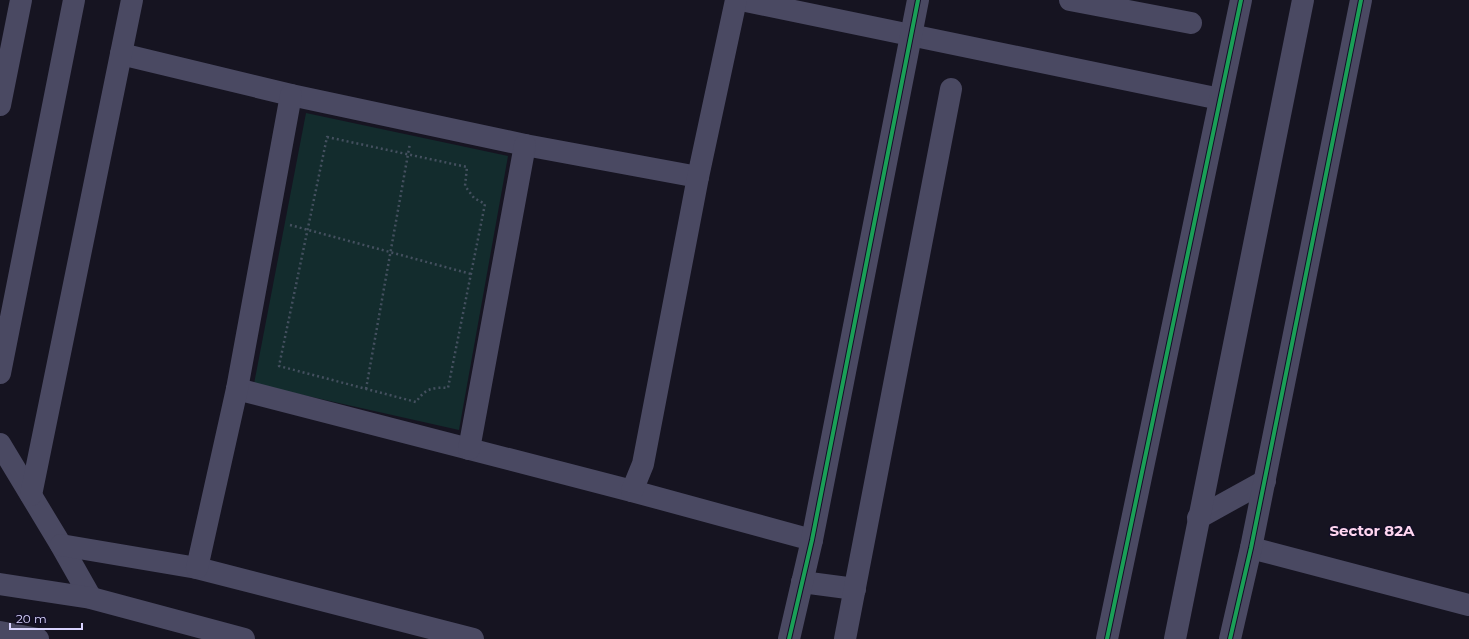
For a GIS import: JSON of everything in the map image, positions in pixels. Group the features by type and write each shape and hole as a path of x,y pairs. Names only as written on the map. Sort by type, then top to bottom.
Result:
{"street":[{"path":"0,373 74,0"},
{"path":"31,495 132,0"},
{"path":"632,491 642,464 698,178 736,0"},
{"path":"741,0 1220,99"},
{"path":"790,639 812,540 918,0"},
{"path":"1070,0 1191,23"},
{"path":"1107,639 1241,0"},
{"path":"1175,639 1198,518 1303,0"},
{"path":"1230,639 1265,481 1362,0"},
{"path":"0,105 13,7"},
{"path":"121,54 291,95 525,145 698,178"},
{"path":"845,639 951,89"},
{"path":"197,568 237,389 291,95"},
{"path":"469,450 525,145"},
{"path":"237,389 632,491 812,540"},
{"path":"0,444 92,598"},
{"path":"1198,518 1265,481"},
{"path":"61,545 197,568 474,639"},
{"path":"1251,548 1469,605"},
{"path":"802,582 855,589"},
{"path":"0,584 92,598 244,639"},
{"path":"0,632 38,639"}],"path":[{"path":"366,389 414,121"},
{"path":"327,138 408,155 467,167 465,186 474,198 485,204 448,388 437,387 429,390 422,394 416,402 280,366 327,138"},
{"path":"268,219 471,274"}],"green space":[{"path":"306,113 508,156 459,430 254,384"}],"cycle path":[{"path":"789,639 812,540 918,0"},
{"path":"1107,639 1241,0"},
{"path":"1230,639 1251,548 1361,0"}],"district":[{"name":"Sector 82A","path":"1372,530"}]}
